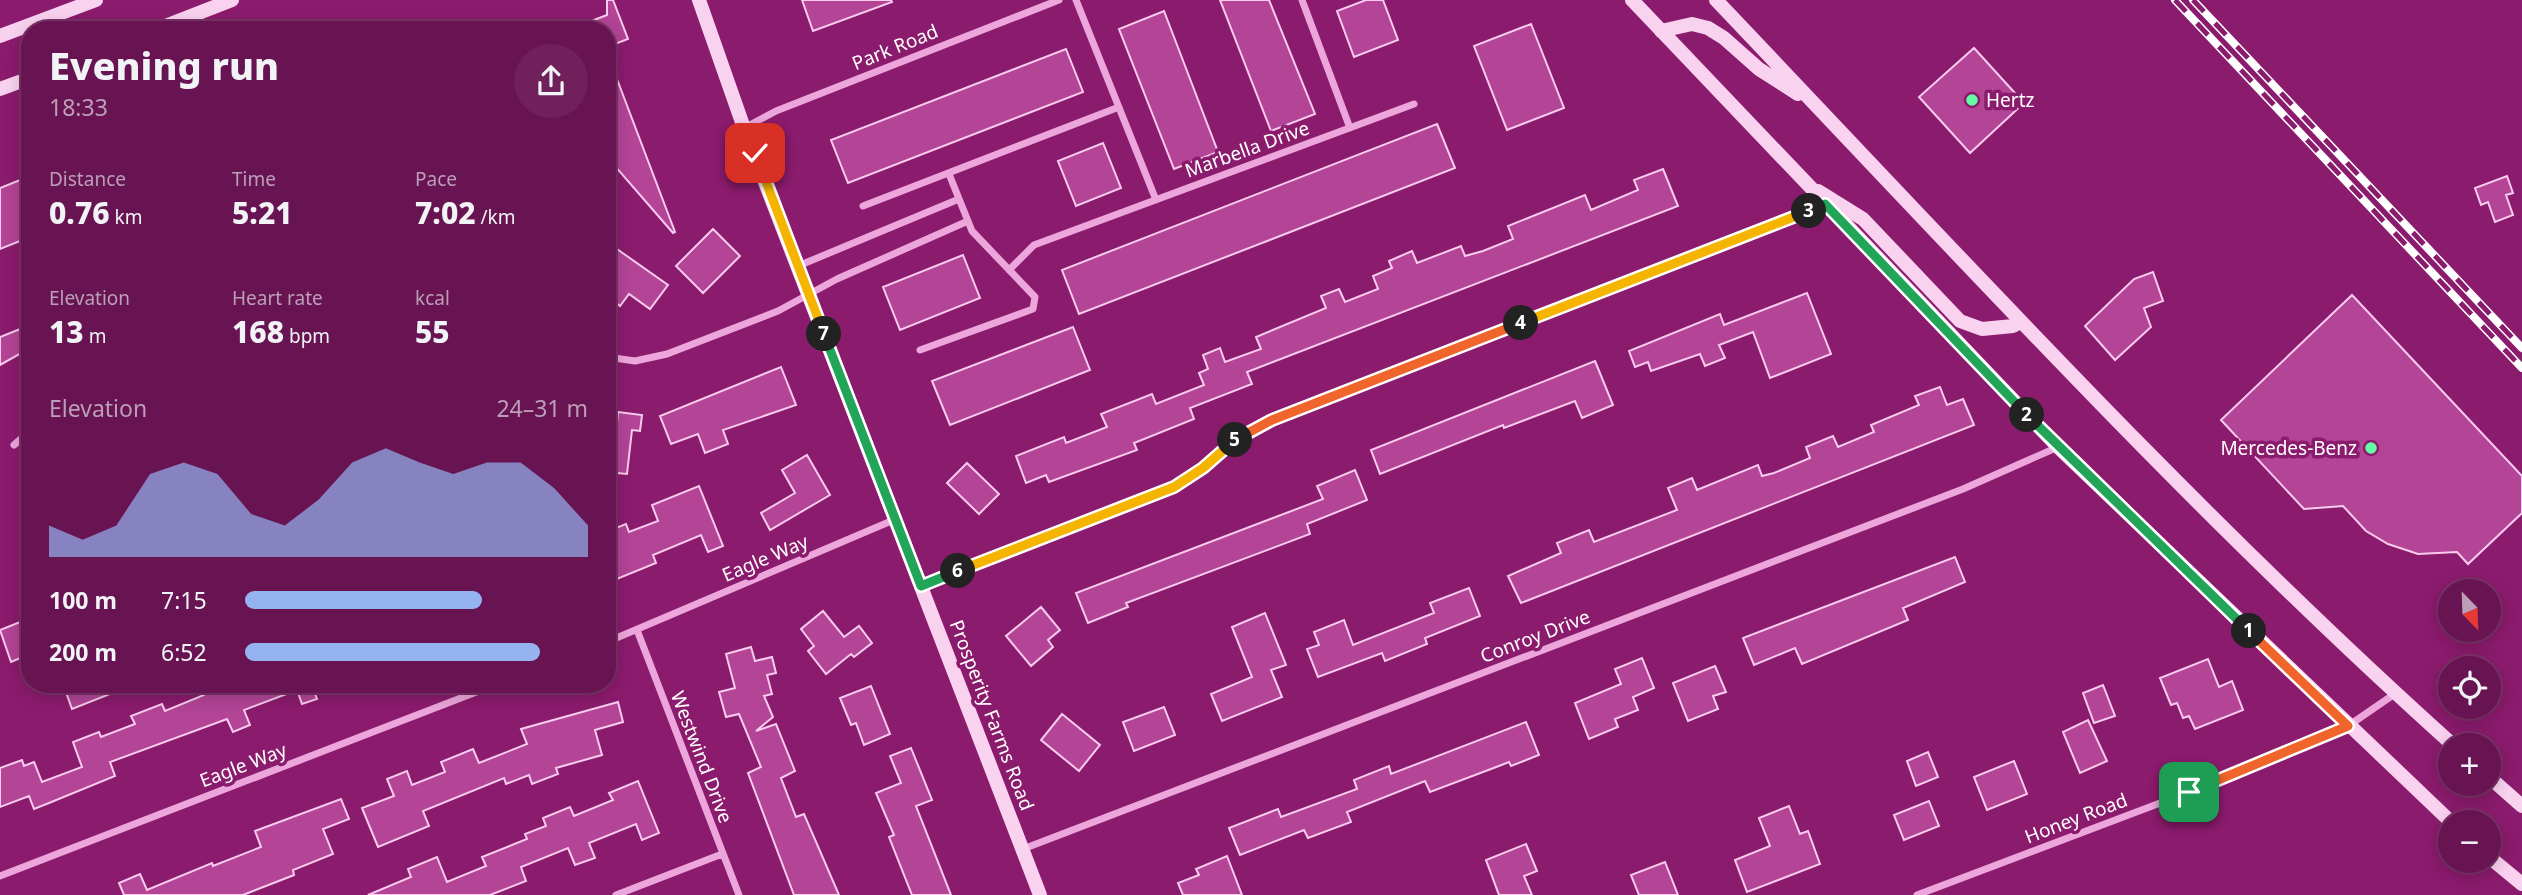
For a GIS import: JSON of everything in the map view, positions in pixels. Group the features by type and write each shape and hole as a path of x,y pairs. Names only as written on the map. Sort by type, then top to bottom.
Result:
{"main road":[{"path":"40,21 96,0"},
{"path":"178,21 232,0"},
{"name":"Prosperity Farms Road","path":"699,0 744,128 1040,895"},
{"path":"1632,0 2058,447 2438,810"},
{"path":"1716,0 2088,394 2440,733"},
{"path":"1661,31 1692,24 1707,28 1724,38 1759,69 1817,106"},
{"path":"0,36 21,28"},
{"path":"0,89 21,81"},
{"path":"1808,186 1864,219 1960,321 1982,329 2012,326 2020,322"},
{"path":"2501,787 2522,806"},
{"path":"2501,867 2522,884"}],"street":[{"name":"Park Road","path":"744,128 776,111 1059,0"},
{"path":"1076,0 1156,200"},
{"path":"1303,0 1350,128"},
{"name":"Marbella Drive","path":"1009,270 1034,246 1415,104"},
{"path":"863,206 1119,107"},
{"path":"920,350 1033,309 1035,297 972,230 949,174"},
{"path":"798,266 959,199"},
{"path":"921,586 1174,487 1203,468 1241,436 1272,420 1825,204"},
{"path":"616,358 635,361 667,354 778,311 808,294 968,221"},
{"path":"14,445 21,439"},
{"name":"Conroy Drive","path":"1023,849 1962,489 2058,447"},
{"name":"Eagle Way","path":"616,638 895,519"},
{"name":"Westwind Drive","path":"637,630 738,895"},
{"name":"Eagle Way","path":"0,876 474,693"},
{"name":"Honey Road","path":"1917,895 2213,783 2348,726 2396,693"},
{"path":"615,895 722,854"}],"building":[{"path":"607,0 613,0 628,39 616,44 616,21 591,21 607,15"},
{"path":"802,0 891,0 892,2 813,31"},
{"path":"1220,0 1269,0 1315,114 1271,131"},
{"path":"1366,0 1383,0 1398,40 1354,57 1337,11"},
{"path":"1164,11 1218,152 1174,169 1119,29"},
{"path":"1531,24 1564,108 1507,130 1474,46"},
{"name":"Hertz","path":"1974,48 2024,103 1970,153 1919,97"},
{"path":"1066,49 1083,92 848,183 831,140"},
{"path":"616,76 675,232 673,233 616,167"},
{"path":"1437,124 1455,168 1079,314 1062,270"},
{"path":"1103,143 1121,188 1076,206 1058,161"},
{"path":"1663,169 1678,206 1247,372 1252,384 1190,408 1194,419 1134,443 1137,450 1049,482 1046,475 1026,483 1016,456 1064,437 1066,443 1107,427 1101,414 1152,394 1156,404 1204,385 1199,373 1208,369 1203,355 1220,348 1225,362 1261,349 1256,337 1326,308 1321,296 1339,289 1345,302 1378,289 1373,276 1392,268 1389,261 1412,251 1417,263 1461,246 1465,256 1483,251 1513,239 1508,226 1585,195 1591,210 1638,190 1634,180"},
{"path":"2507,176 2513,193 2506,195 2513,215 2495,222 2488,202 2481,205 2475,188"},
{"path":"20,180 21,182 21,241 0,249 0,188"},
{"path":"713,229 740,256 703,293 676,266"},
{"path":"616,248 668,285 650,309 629,294 620,306 616,303"},
{"path":"963,255 980,298 900,330 883,287"},
{"path":"2153,272 2163,301 2144,308 2151,327 2115,360 2085,326 2134,279"},
{"path":"1807,293 1831,354 1770,378 1753,332 1719,345 1725,358 1705,366 1700,354 1651,371 1648,362 1635,367 1629,351 1720,314 1724,325"},
{"name":"Mercedes-Benz","path":"2352,295 2522,476 2522,513 2468,564 2457,552 2418,554 2388,544 2366,531 2343,506 2304,509 2221,420"},
{"path":"1073,327 1090,370 950,425 932,381"},
{"path":"21,329 21,353 0,365 0,337"},
{"path":"1595,361 1613,405 1582,418 1575,401 1504,428 1503,425 1380,474 1371,450"},
{"path":"781,367 796,405 723,430 728,444 705,453 698,434 671,444 660,416"},
{"path":"1940,387 1947,405 1963,399 1974,425 1521,603 1508,576 1561,553 1557,543 1589,530 1594,542 1677,510 1668,488 1692,478 1697,490 1758,465 1762,476 1774,473 1810,458 1806,447 1833,436 1838,447 1874,432 1871,425 1919,405 1915,396"},
{"path":"618,412 642,415 640,431 632,430 627,474 616,473"},
{"path":"807,455 830,495 770,530 761,513 795,493 782,470"},
{"path":"967,463 999,494 979,514 947,483"},
{"path":"1355,470 1367,500 1307,524 1310,534 1126,603 1128,607 1088,623 1076,593 1323,499 1317,486"},
{"path":"699,486 723,546 708,552 701,535 653,555 656,563 616,579 616,528 626,524 629,532 658,521 652,505"},
{"path":"1955,557 1965,582 1903,608 1908,620 1802,664 1795,648 1754,665 1743,638"},
{"path":"1469,588 1480,616 1425,638 1427,644 1385,661 1382,653 1318,677 1307,649 1319,645 1314,632 1344,620 1353,645 1434,613 1430,603"},
{"path":"1041,607 1060,630 1048,640 1053,647 1031,666 1006,636"},
{"path":"823,611 844,637 859,626 872,643 854,657 851,654 826,674 808,651 814,646 801,629"},
{"path":"1265,613 1286,665 1271,670 1282,697 1222,721 1211,694 1252,677 1232,627"},
{"path":"21,622 21,658 11,662 0,630"},
{"path":"751,647 755,661 772,657 776,673 767,675 772,694 764,696 773,717 756,731 776,724 795,771 781,778 796,817 804,814 839,895 794,895 748,773 761,767 739,714 726,717 719,692 735,688 726,654"},
{"path":"1642,658 1654,688 1633,697 1638,710 1615,719 1618,727 1589,739 1575,703 1621,684 1615,669"},
{"path":"2208,659 2219,687 2232,681 2243,710 2195,729 2189,716 2183,718 2177,703 2171,705 2160,678"},
{"path":"1715,666 1726,692 1713,696 1718,709 1688,721 1673,683"},
{"path":"2103,685 2115,716 2094,723 2083,693"},
{"path":"871,686 890,734 864,745 856,723 851,725 840,698"},
{"path":"66,693 113,693 72,709"},
{"path":"203,693 289,693 244,710 250,725 233,732 227,719 110,762 115,776 34,809 29,796 0,807 0,768 22,760 24,766 34,762 42,782 82,767 73,742 99,732 101,737 135,724 131,716 162,704 165,711 204,695"},
{"path":"298,693 315,693 317,699 302,704"},
{"path":"618,702 623,722 595,730 602,755 556,768 558,774 532,784 529,775 506,784 504,778 423,811 429,826 378,847 362,808 394,796 387,779 407,771 412,785 445,772 441,762 473,749 479,763 527,744 521,729"},
{"path":"1164,707 1175,735 1134,751 1123,722"},
{"path":"1062,714 1100,745 1079,771 1041,740"},
{"path":"2088,720 2107,761 2080,773 2063,732"},
{"path":"1526,722 1539,755 1511,766 1509,762 1430,792 1425,781 1347,812 1351,822 1308,838 1304,830 1240,855 1229,828 1278,809 1281,817 1357,789 1354,780 1389,766 1391,774"},
{"path":"911,748 932,800 916,806 951,895 912,895 889,837 894,835 876,793 901,783 890,756"},
{"path":"1928,752 1938,777 1916,786 1907,761"},
{"path":"2014,761 2027,794 1987,810 1974,777"},
{"path":"638,781 659,833 642,840 636,824 589,843 595,858 575,865 568,848 521,867 526,881 490,895 368,895 411,877 408,869 437,857 447,882 486,866 482,857 527,839 525,834 546,826 543,818 570,807 574,816 613,800 609,793"},
{"path":"341,799 349,819 323,829 333,854 293,870 294,875 243,895 124,895 119,883 140,874 147,890 212,863 213,866 261,847 255,831"},
{"path":"1929,801 1939,826 1904,840 1894,815"},
{"path":"1789,806 1800,834 1808,831 1820,864 1747,892 1735,860 1770,846 1759,818"},
{"path":"1526,844 1537,871 1524,876 1532,895 1499,895 1486,860"},
{"path":"1227,856 1242,895 1183,895 1178,883 1199,875 1196,869"},
{"path":"1665,862 1678,895 1639,895 1631,875"}],"railway":[{"path":"2175,0 2522,368"},
{"path":"2193,0 2522,348"}],"place":[{"name":"Hertz","path":"1972,100"},
{"name":"Mercedes-Benz","path":"2371,448"}],"route":[{"path":"755,153 921,586 1174,487 1203,468 1241,436 1272,420 1825,204 2058,447 2348,726 2189,792"}]}
